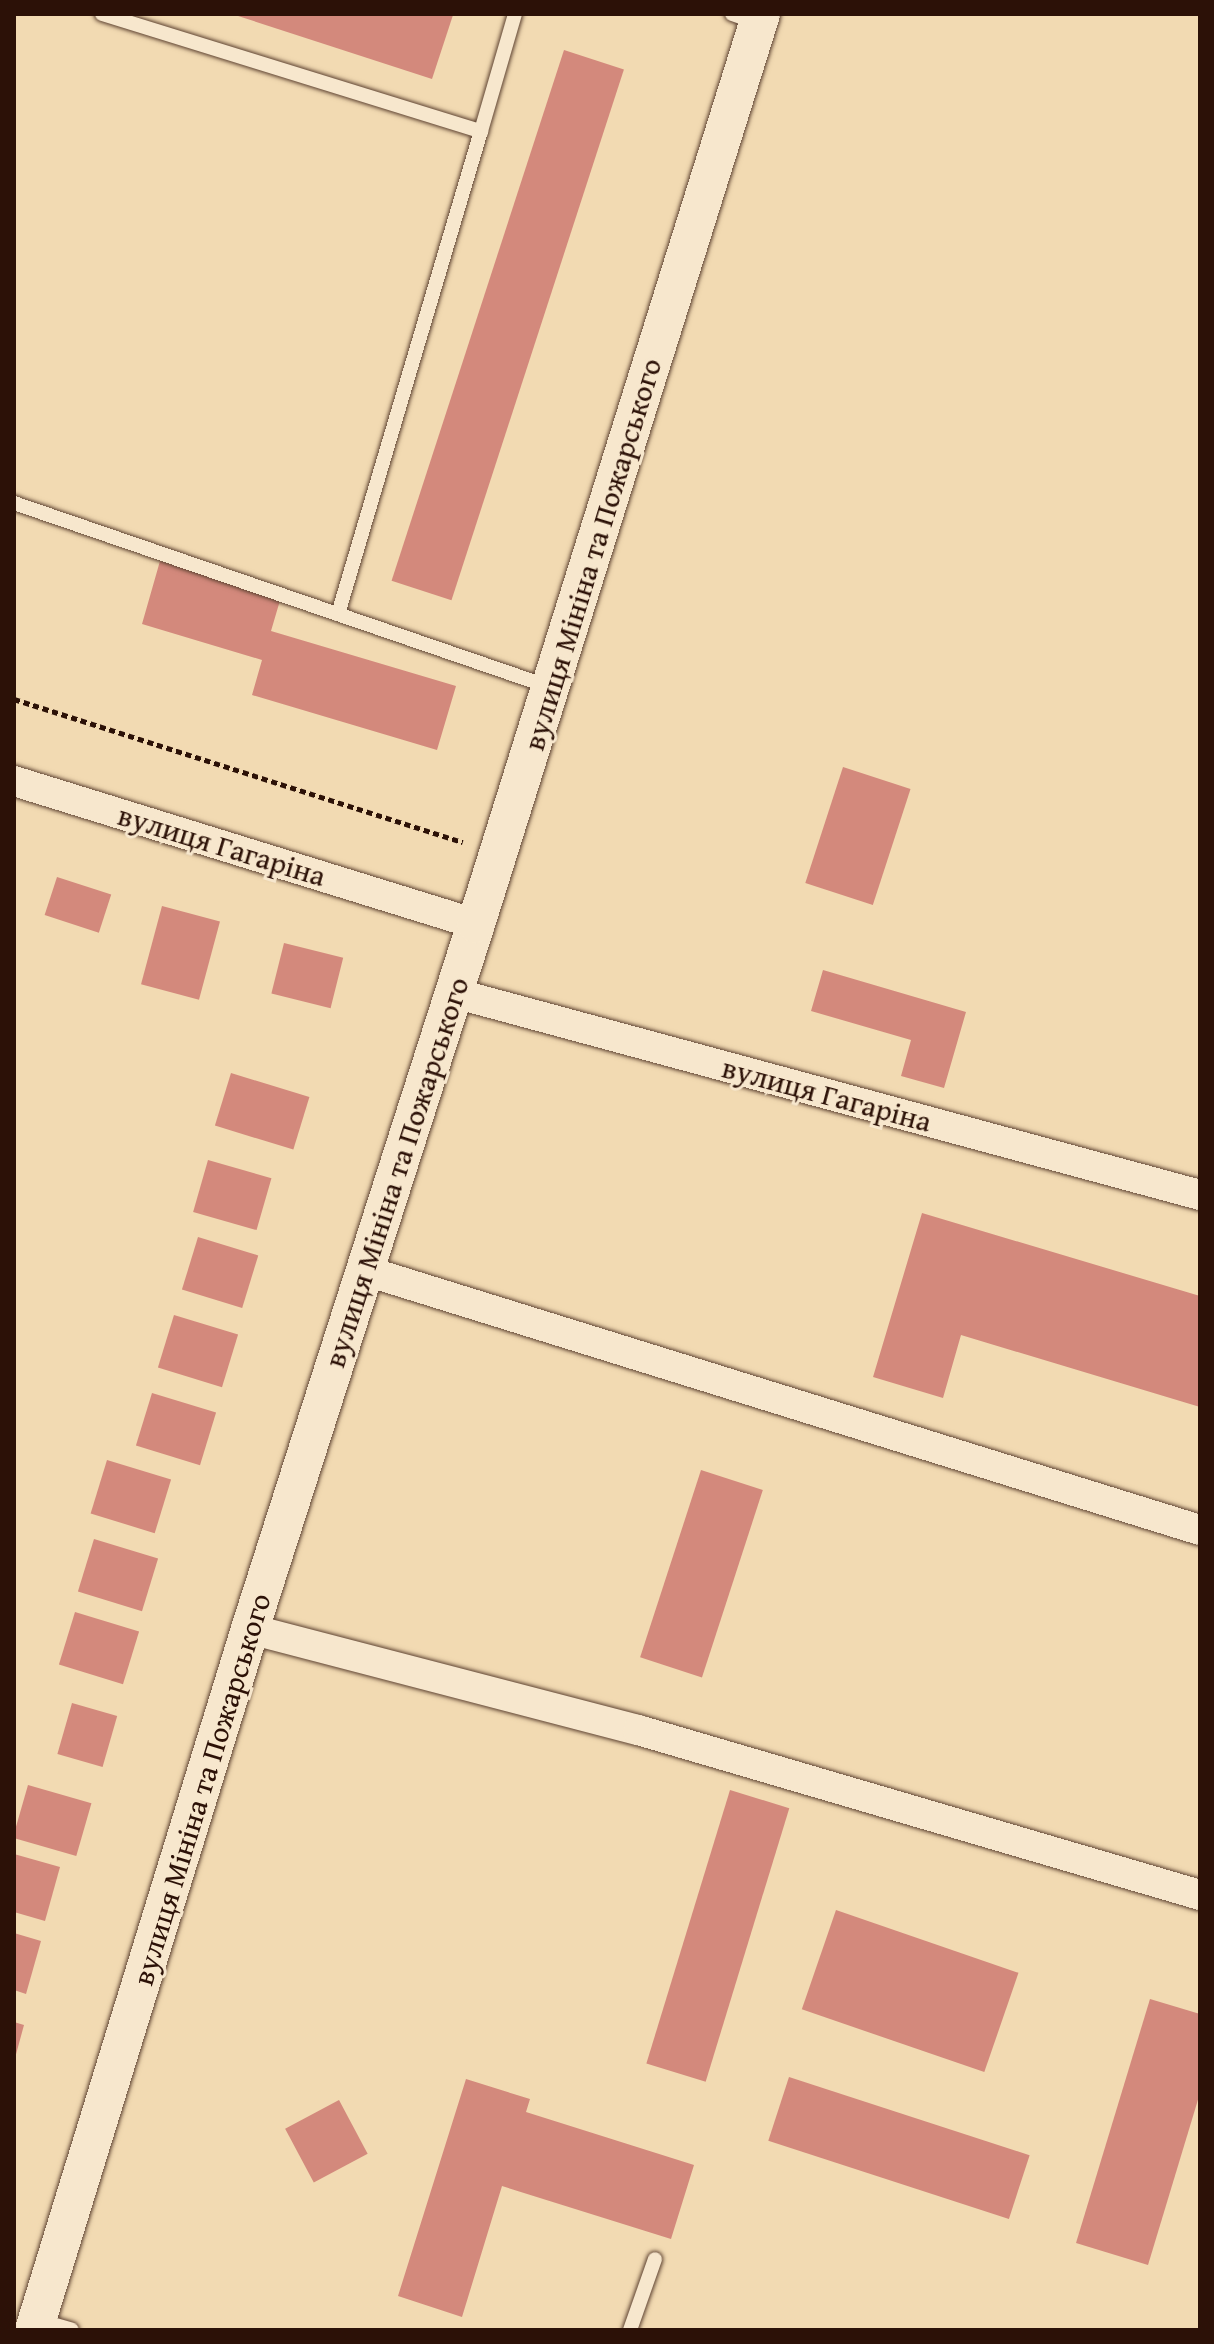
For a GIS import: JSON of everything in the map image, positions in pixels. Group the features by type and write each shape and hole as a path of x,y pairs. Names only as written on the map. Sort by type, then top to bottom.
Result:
{"street":[{"name":"вулиця Мініна та Пожарського","path":"48,2327 250,1629 550,687 750,17"},
{"name":"вулиця Гагаріна","path":"14,781 476,924"},
{"name":"вулиця Гагаріна","path":"454,993 1200,1195"},
{"path":"363,1270 1200,1530"},
{"path":"250,1629 638,1730 1200,1895"}],"lane":[{"path":"102,14 481,131"},
{"path":"338,614 515,14"},
{"path":"14,503 550,687"},
{"path":"630,2330 655,2259"}],"path":[{"path":"14,699 498,853"}],"building":[{"path":"235,15 453,15 432,79"},
{"path":"564,50 624,69 451,600 392,581"},
{"path":"160,561 281,597 271,631 456,686 437,750 252,695 262,660 142,624"},
{"path":"843,767 911,789 873,905 805,883"},
{"path":"57,877 111,895 99,933 45,915"},
{"path":"162,906 220,922 199,1000 141,984"},
{"path":"284,943 343,958 331,1008 271,993"},
{"path":"823,970 966,1012 944,1088 901,1076 911,1040 811,1011"},
{"path":"231,1073 309,1097 293,1150 215,1126"},
{"path":"208,1160 271,1178 257,1230 193,1212"},
{"path":"922,1213 1200,1296 1200,1407 961,1335 943,1398 873,1377"},
{"path":"198,1237 258,1255 242,1308 182,1290"},
{"path":"174,1315 238,1335 222,1387 158,1368"},
{"path":"152,1393 216,1413 200,1465 136,1446"},
{"path":"107,1460 171,1480 155,1533 91,1514"},
{"path":"701,1470 763,1490 702,1677 640,1657"},
{"path":"94,1539 158,1559 142,1611 78,1592"},
{"path":"75,1612 139,1632 123,1684 59,1665"},
{"path":"72,1703 117,1716 103,1767 57,1754"},
{"path":"28,1785 91,1803 76,1856 14,1838"},
{"path":"730,1790 789,1808 706,2082 646,2064"},
{"path":"14,1854 60,1867 45,1921 14,1912"},
{"path":"836,1910 1018,1973 984,2072 802,2009"},
{"path":"14,1933 41,1941 26,1994 14,1990"},
{"path":"1150,1999 1200,2014 1200,2093 1148,2265 1076,2243"},
{"path":"14,2022 24,2025 15,2058 14,2058"},
{"path":"789,2077 1030,2155 1009,2219 768,2141"},
{"path":"466,2079 530,2099 526,2112 694,2165 671,2239 502,2186 462,2317 398,2296"},
{"path":"339,2100 368,2154 314,2182 285,2129"}]}
